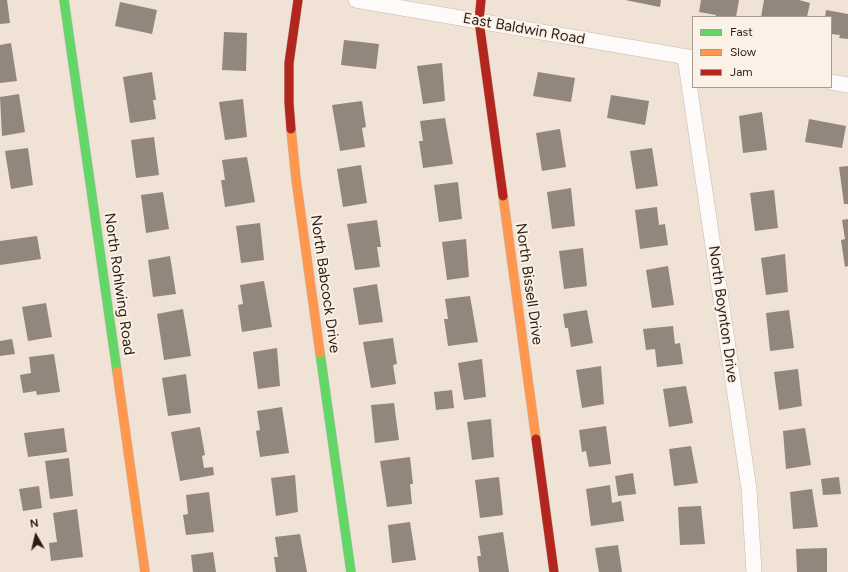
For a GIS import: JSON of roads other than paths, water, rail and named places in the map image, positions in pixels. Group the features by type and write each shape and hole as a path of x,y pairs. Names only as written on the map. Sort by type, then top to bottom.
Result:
{"street":[{"name":"North Rohlwing Road","path":"64,0 145,572"},
{"name":"North Babcock Drive","path":"298,0 289,63 289,104 296,179 350,572"},
{"name":"East Baldwin Road","path":"356,0 689,57"},
{"name":"North Bissell Drive","path":"481,0 479,21 554,572"},
{"name":"North Boynton Drive","path":"689,57 692,79"},
{"path":"832,82 848,85"},
{"name":"North Boynton Drive","path":"693,88 749,489 754,572"}]}
